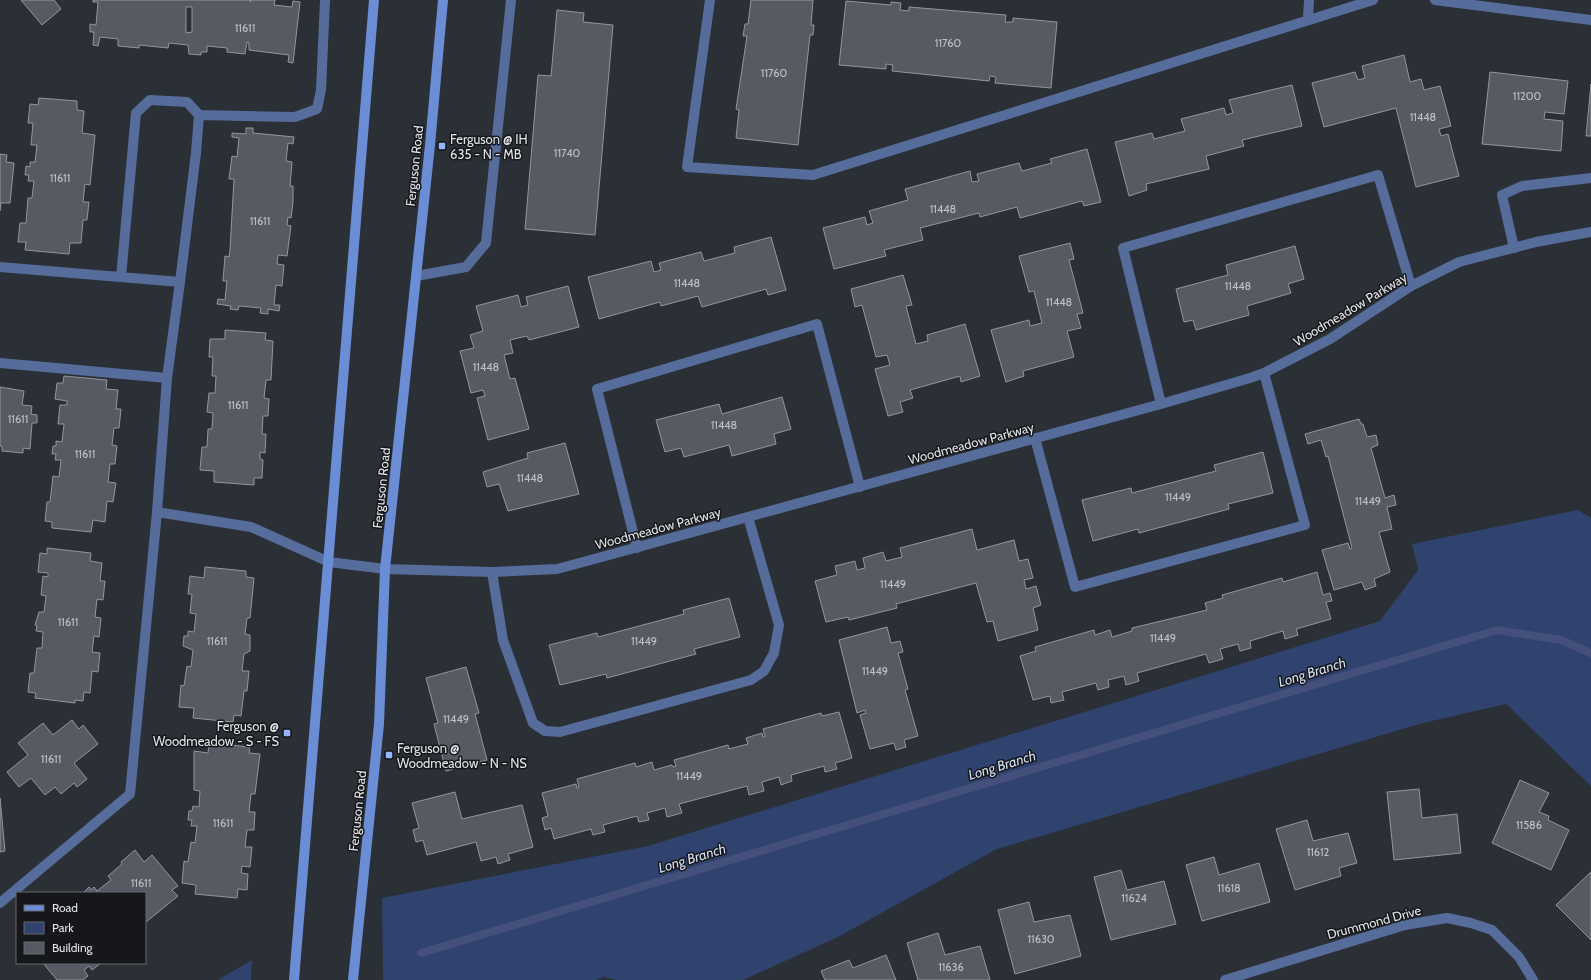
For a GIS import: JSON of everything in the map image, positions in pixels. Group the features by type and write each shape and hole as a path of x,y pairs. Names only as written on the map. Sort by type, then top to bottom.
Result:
{"main road":[{"path":"294,980 374,0"},
{"name":"Ferguson Road","path":"353,980 379,724 385,569 430,145 443,0"}],"street":[{"path":"121,277 136,112 150,100 187,102 199,115 295,117 317,109 321,90 325,0"},
{"path":"416,276 466,267 486,243 511,0"},
{"path":"710,0 686,167 813,175 1372,0"},
{"path":"1308,19 1309,0"},
{"path":"1435,0 1591,20"},
{"path":"0,903 130,794 157,512 166,378 180,282 196,153 199,115"},
{"path":"1161,404 1123,248 1378,175 1411,286"},
{"path":"1514,248 1502,195 1522,186 1591,178"},
{"name":"Woodmeadow Parkway","path":"157,512 251,527 328,562 385,569 492,572 558,569 1161,404 1264,373 1330,339 1411,286 1459,262 1536,242 1591,232"},
{"path":"0,267 180,282"},
{"path":"637,548 597,389 817,324 860,487"},
{"path":"0,363 166,378"},
{"path":"1035,438 1075,587 1305,525 1264,373"},
{"path":"492,572 503,640 533,723 546,731 560,732 751,680 764,671 774,653 779,625 748,517"},
{"name":"Drummond Drive","path":"1225,980 1405,925 1446,918 1471,923 1492,930 1519,957 1534,980"}],"green space":[{"path":"1578,510 1591,518 1591,786 1506,704 1423,723 997,849 838,937 743,980 616,980 604,977 596,980 383,980 382,898 648,846 1380,621 1418,570 1412,544"},
{"path":"252,960 251,980 218,980"}],"building":[{"path":"21,0 54,0 61,9 42,25"},
{"path":"93,0 275,0 274,5 292,7 293,1 300,2 293,63 288,62 289,55 249,50 249,43 247,42 245,54 227,52 227,48 207,46 207,52 201,52 201,55 189,54 188,45 169,43 168,48 139,45 139,48 118,46 118,39 100,37 98,46 93,45 94,32 90,32 90,24 96,25 98,2 93,2","holes":["186,7 192,7 192,32 186,33"]},
{"path":"751,0 813,0 811,25 814,25 813,35 810,35 798,145 736,138 739,110 736,109 747,36 743,36 745,24 748,24"},
{"path":"846,1 891,5 891,2 901,3 900,10 909,11 909,7 1006,15 1005,22 1013,22 1013,18 1057,22 1051,88 995,83 996,77 990,76 989,81 892,71 893,65 886,64 886,69 839,65"},
{"path":"557,10 584,13 583,22 613,25 595,235 525,229 538,75 551,76"},
{"path":"1404,55 1410,82 1421,79 1424,90 1440,86 1451,126 1439,129 1441,136 1448,134 1459,176 1416,187 1396,108 1324,127 1312,83 1355,72 1358,80 1365,78 1362,66"},
{"path":"1490,72 1568,81 1564,114 1545,112 1544,119 1563,121 1561,151 1482,144"},
{"path":"1591,84 1591,136 1586,136"},
{"path":"1292,85 1302,126 1242,140 1244,146 1206,156 1209,169 1146,184 1147,190 1129,196 1115,142 1152,133 1154,139 1185,131 1181,119 1224,108 1226,115 1233,113 1229,100"},
{"path":"39,98 77,101 77,110 84,111 82,133 95,135 90,185 85,184 83,202 89,202 87,220 83,220 81,243 70,243 69,254 25,250 26,242 18,242 20,223 26,223 28,198 32,198 34,181 28,181 29,175 25,175 26,166 30,167 30,162 35,162 37,145 31,145 33,123 28,123 30,104 38,105"},
{"path":"246,128 253,128 253,133 294,137 293,144 288,143 286,161 292,162 290,186 293,186 291,218 288,217 287,225 291,226 287,256 278,255 277,264 284,265 282,286 276,285 274,305 280,305 279,311 268,309 268,314 260,313 261,308 239,306 238,310 230,309 231,306 217,304 218,299 225,300 227,281 223,281 225,256 229,257 230,250 234,179 229,179 232,156 237,157 239,138 232,137 232,133 246,134"},
{"path":"1087,149 1101,202 1084,206 1082,201 1020,218 1017,207 980,217 979,213 920,228 923,240 884,250 886,256 834,269 823,228 865,217 867,225 873,223 869,211 908,200 905,189 970,171 972,182 979,181 977,174 1019,163 1022,171 1052,163 1050,159"},
{"path":"0,154 7,155 6,162 14,163 10,203 1,203 0,211"},
{"path":"771,237 786,290 768,295 766,289 702,307 698,296 661,306 660,302 599,319 588,277 651,261 654,272 661,270 659,263 701,252 704,261 735,253 734,247"},
{"path":"1070,243 1074,259 1069,260 1083,313 1077,314 1081,328 1067,331 1074,357 1023,371 1024,376 1006,382 991,330 1029,320 1030,326 1042,323 1034,291 1029,292 1019,256"},
{"path":"1295,246 1304,279 1288,284 1291,293 1247,306 1249,315 1196,330 1193,320 1184,322 1176,289 1228,275 1226,265"},
{"path":"903,275 912,305 906,306 916,344 928,341 927,335 965,324 980,376 961,382 960,376 910,390 913,398 900,402 903,412 888,416 875,369 890,365 887,355 876,357 862,305 855,307 851,289"},
{"path":"568,286 579,327 529,340 527,336 510,340 513,353 504,355 510,379 515,378 529,429 488,440 477,398 485,396 483,390 471,393 460,351 474,348 470,335 483,331 476,306 518,295 521,307 528,305 526,297"},
{"path":"225,330 266,333 265,340 273,341 271,380 266,380 264,398 269,399 268,416 263,416 262,434 266,434 265,453 260,452 260,459 263,460 262,478 254,478 254,485 214,482 214,471 200,470 202,447 207,447 208,429 212,429 213,413 207,412 209,393 215,393 216,376 212,376 213,357 209,357 210,339 225,339"},
{"path":"64,376 107,380 106,389 118,390 116,409 121,409 119,428 114,428 112,445 117,446 115,464 110,464 108,482 116,483 113,502 107,501 105,522 93,520 91,532 52,528 52,522 45,521 47,502 50,502 53,476 59,477 61,460 55,460 56,454 52,454 53,446 56,446 56,441 62,442 64,424 58,424 60,405 67,405 67,401 55,399 57,383 63,383"},
{"path":"0,387 24,391 22,405 32,406 31,414 37,415 37,423 32,423 30,449 23,448 23,453 2,451 2,446 0,446"},
{"path":"782,397 791,429 774,434 776,444 732,456 729,445 684,457 681,448 665,452 656,420 719,404 722,414"},
{"path":"1359,419 1361,424 1363,424 1367,437 1376,435 1378,445 1371,448 1385,498 1394,495 1396,505 1387,507 1392,529 1379,532 1390,572 1374,579 1376,586 1365,590 1362,582 1334,590 1322,550 1348,543 1350,549 1352,548 1328,456 1326,457 1321,440 1308,444 1305,434"},
{"path":"565,443 579,494 508,511 499,484 487,487 483,472 528,458 527,453"},
{"path":"1263,452 1273,493 1228,504 1229,509 1139,533 1138,529 1093,541 1082,500 1131,488 1132,493 1216,471 1214,465"},
{"path":"972,529 977,550 1014,540 1019,561 1028,559 1033,578 1024,580 1026,589 1036,586 1041,605 1033,608 1038,630 998,641 993,621 987,622 976,583 896,604 897,608 849,620 848,617 826,622 815,581 837,575 835,566 855,561 857,570 865,568 863,558 883,552 886,561 902,557 900,548"},
{"path":"47,548 91,553 90,561 102,563 100,581 105,581 103,600 97,599 95,617 101,618 99,637 94,636 92,652 100,653 98,672 92,671 90,693 84,692 83,701 75,700 75,703 35,698 36,693 28,692 30,673 34,673 37,648 42,648 43,632 36,631 37,626 35,625 39,612 44,612 46,596 41,595 43,576 48,577 48,573 38,572 40,553 47,554"},
{"path":"205,567 246,571 246,577 254,578 250,618 247,618 245,634 250,635 250,651 244,654 242,671 249,671 247,691 244,691 241,716 234,715 233,722 193,718 194,708 179,707 181,685 184,686 187,666 191,667 193,650 183,646 184,636 188,636 188,631 194,632 196,614 190,613 192,594 188,594 190,576 204,578"},
{"path":"1317,572 1323,595 1330,593 1332,601 1326,602 1331,619 1296,629 1298,635 1285,639 1283,631 1250,641 1251,648 1240,651 1238,644 1220,649 1223,659 1209,663 1206,654 1137,673 1139,681 1126,685 1124,676 1108,680 1109,687 1098,690 1096,683 1062,692 1064,700 1051,703 1050,696 1033,700 1020,656 1036,651 1035,647 1094,630 1095,635 1110,630 1112,637 1132,631 1132,628 1207,610 1205,603 1223,598 1222,595 1282,578 1283,582"},
{"path":"729,598 740,637 694,649 696,654 607,678 606,674 560,685 549,645 597,633 598,637 684,614 683,610"},
{"path":"887,627 891,643 900,641 903,652 898,653 908,689 905,690 918,736 904,740 906,747 896,750 894,743 870,749 860,715 866,713 865,710 857,713 839,640"},
{"path":"466,667 479,713 475,714 487,760 446,771 434,724 438,723 426,678"},
{"path":"839,712 852,758 835,763 837,769 825,772 824,766 791,775 792,781 781,785 779,777 762,782 764,791 749,795 747,786 679,804 682,813 667,817 665,808 647,813 649,820 639,822 637,816 603,825 605,832 593,835 591,829 554,839 551,828 545,830 542,818 548,816 542,793 576,784 577,788 579,787 577,779 635,763 636,767 652,762 654,770 672,765 673,767 676,766 674,760 728,745 729,749 748,744 746,738 762,733 763,737 765,736 763,729 821,713 822,716"},
{"path":"72,720 79,729 83,725 98,744 74,763 87,779 77,787 74,783 61,794 55,787 45,795 31,778 19,787 7,772 28,755 18,743 43,723 53,735"},
{"path":"209,743 250,747 249,753 260,754 255,794 251,794 249,812 255,812 254,830 247,830 245,847 252,847 250,867 242,866 241,873 248,874 247,890 238,889 237,898 195,894 196,885 182,883 184,861 188,862 191,842 195,843 197,826 191,826 192,820 188,820 189,811 192,811 193,806 199,807 200,791 194,790 194,751 208,753"},
{"path":"1520,780 1549,793 1539,812 1549,816 1548,820 1569,830 1551,870 1492,843"},
{"path":"1419,789 1422,818 1457,814 1461,853 1394,860 1387,792"},
{"path":"455,792 462,819 522,805 533,847 508,854 510,860 498,864 496,857 481,861 476,842 427,855 423,840 416,842 413,830 419,828 412,803"},
{"path":"0,798 5,851 0,852"},
{"path":"1307,820 1313,841 1348,833 1357,863 1339,868 1341,876 1295,890 1276,829"},
{"path":"135,850 144,862 152,855 178,886 172,890 178,896 146,922 146,892 84,892 89,887 91,890 94,887 97,891 111,880 108,876 122,864 121,862"},
{"path":"1214,857 1219,875 1259,863 1270,902 1202,921 1186,865"},
{"path":"1121,870 1127,890 1164,881 1176,924 1111,940 1094,877"},
{"path":"1591,872 1591,940 1556,905"},
{"path":"1029,902 1034,922 1070,915 1081,956 1015,974 998,910"},
{"path":"938,933 945,955 980,946 990,980 918,980 907,943"},
{"path":"886,955 896,980 825,980 821,971 849,960 853,968"},
{"path":"44,964 100,964 92,970 89,966 84,970 88,976 83,980 57,980"}],"waterway":[{"name":"Long Branch","path":"421,953 1497,630 1561,640 1591,653"}],"place":[{"name":"Ferguson @ IH 635 - N - MB","path":"442,146"},
{"name":"Ferguson @ Woodmeadow - S - FS","path":"287,733"},
{"name":"Ferguson @ Woodmeadow - N - NS","path":"389,755"}]}
